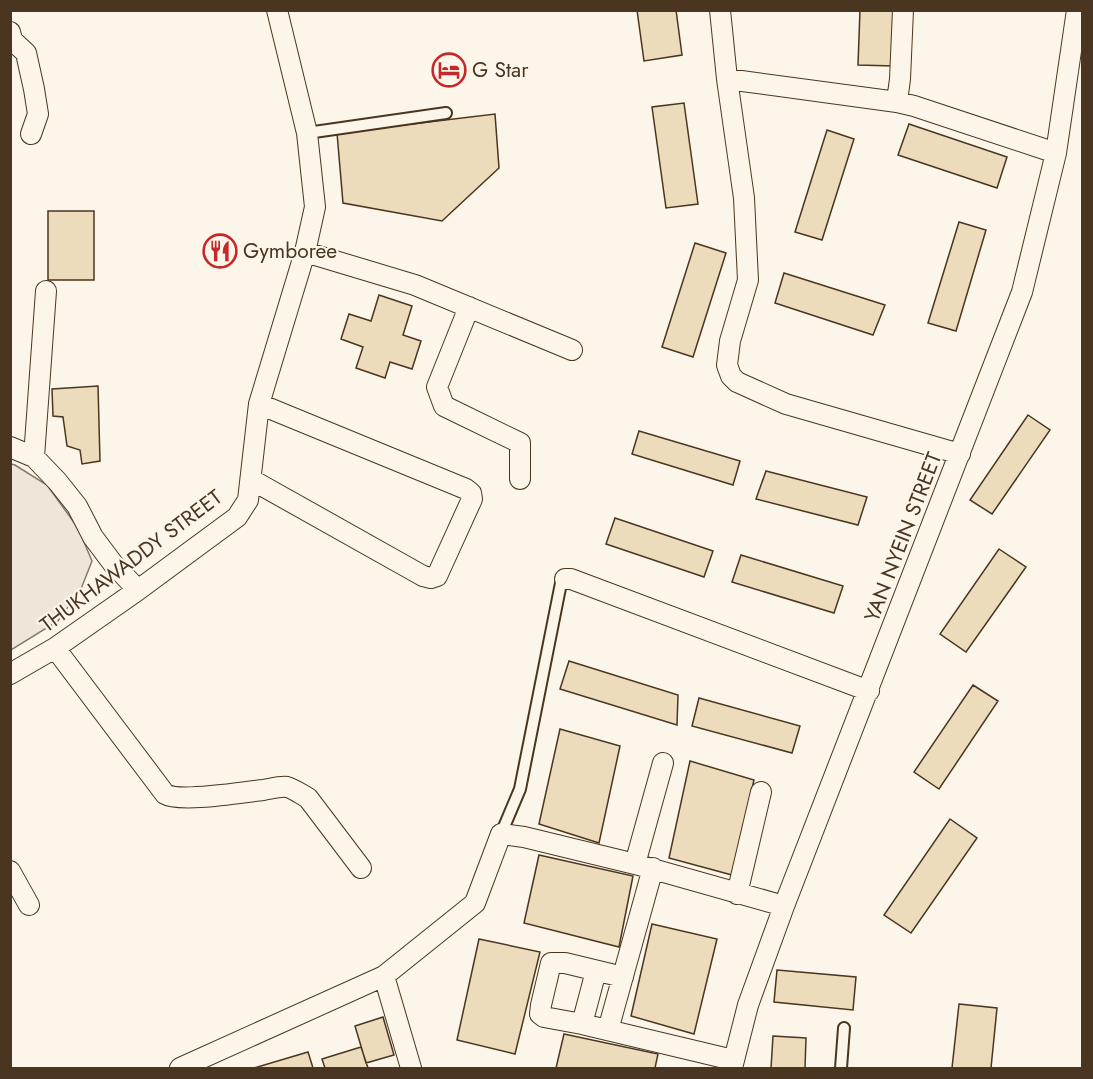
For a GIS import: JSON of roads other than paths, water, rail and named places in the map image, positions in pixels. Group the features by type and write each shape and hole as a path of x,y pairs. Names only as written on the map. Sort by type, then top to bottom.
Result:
{"street":[{"name":"THUKHAWADDY STREET","path":"10,674 55,648 138,590 237,517 248,500 259,404 305,252 315,207 307,133 277,10"},
{"path":"720,10 744,198 748,280 730,341 727,365 731,376 737,382 786,404 960,454"},
{"path":"897,102 903,10"},
{"name":"YAN NYEIN STREET","path":"732,1064 748,1005 784,906 1022,292 1056,153 1077,10"},
{"path":"10,32 12,39 26,53 34,89 38,114 31,134"},
{"path":"727,79 897,102 1056,153"},
{"path":"305,252 415,285 572,350"},
{"path":"34,457 45,291"},
{"path":"469,307 437,387 444,406 520,443 520,479"},
{"path":"252,480 423,576 431,578 437,576 472,499 471,493 466,489 259,404"},
{"path":"10,447 34,457 77,506 93,537 114,565 138,590"},
{"path":"565,579 571,579 869,691"},
{"path":"55,648 165,794 182,798 285,787 308,798 362,868"},
{"path":"608,1030 624,977 663,763"},
{"path":"737,894 761,792"},
{"path":"180,1068 384,976 475,903 501,834 524,837 644,866 784,906"},
{"path":"10,871 29,906"},
{"path":"624,977 565,963 551,963 540,1005 540,1014 544,1017 608,1030 732,1064"},
{"path":"582,1024 596,971"},
{"path":"384,976 411,1068"}],"lane":[{"path":"307,133 446,113"},
{"path":"501,834 520,789 561,583 565,579"},
{"path":"841,1068 844,1028"}],"place":[{"name":"G Star","path":"449,70"},
{"name":"Gymboree","path":"220,251"}]}
